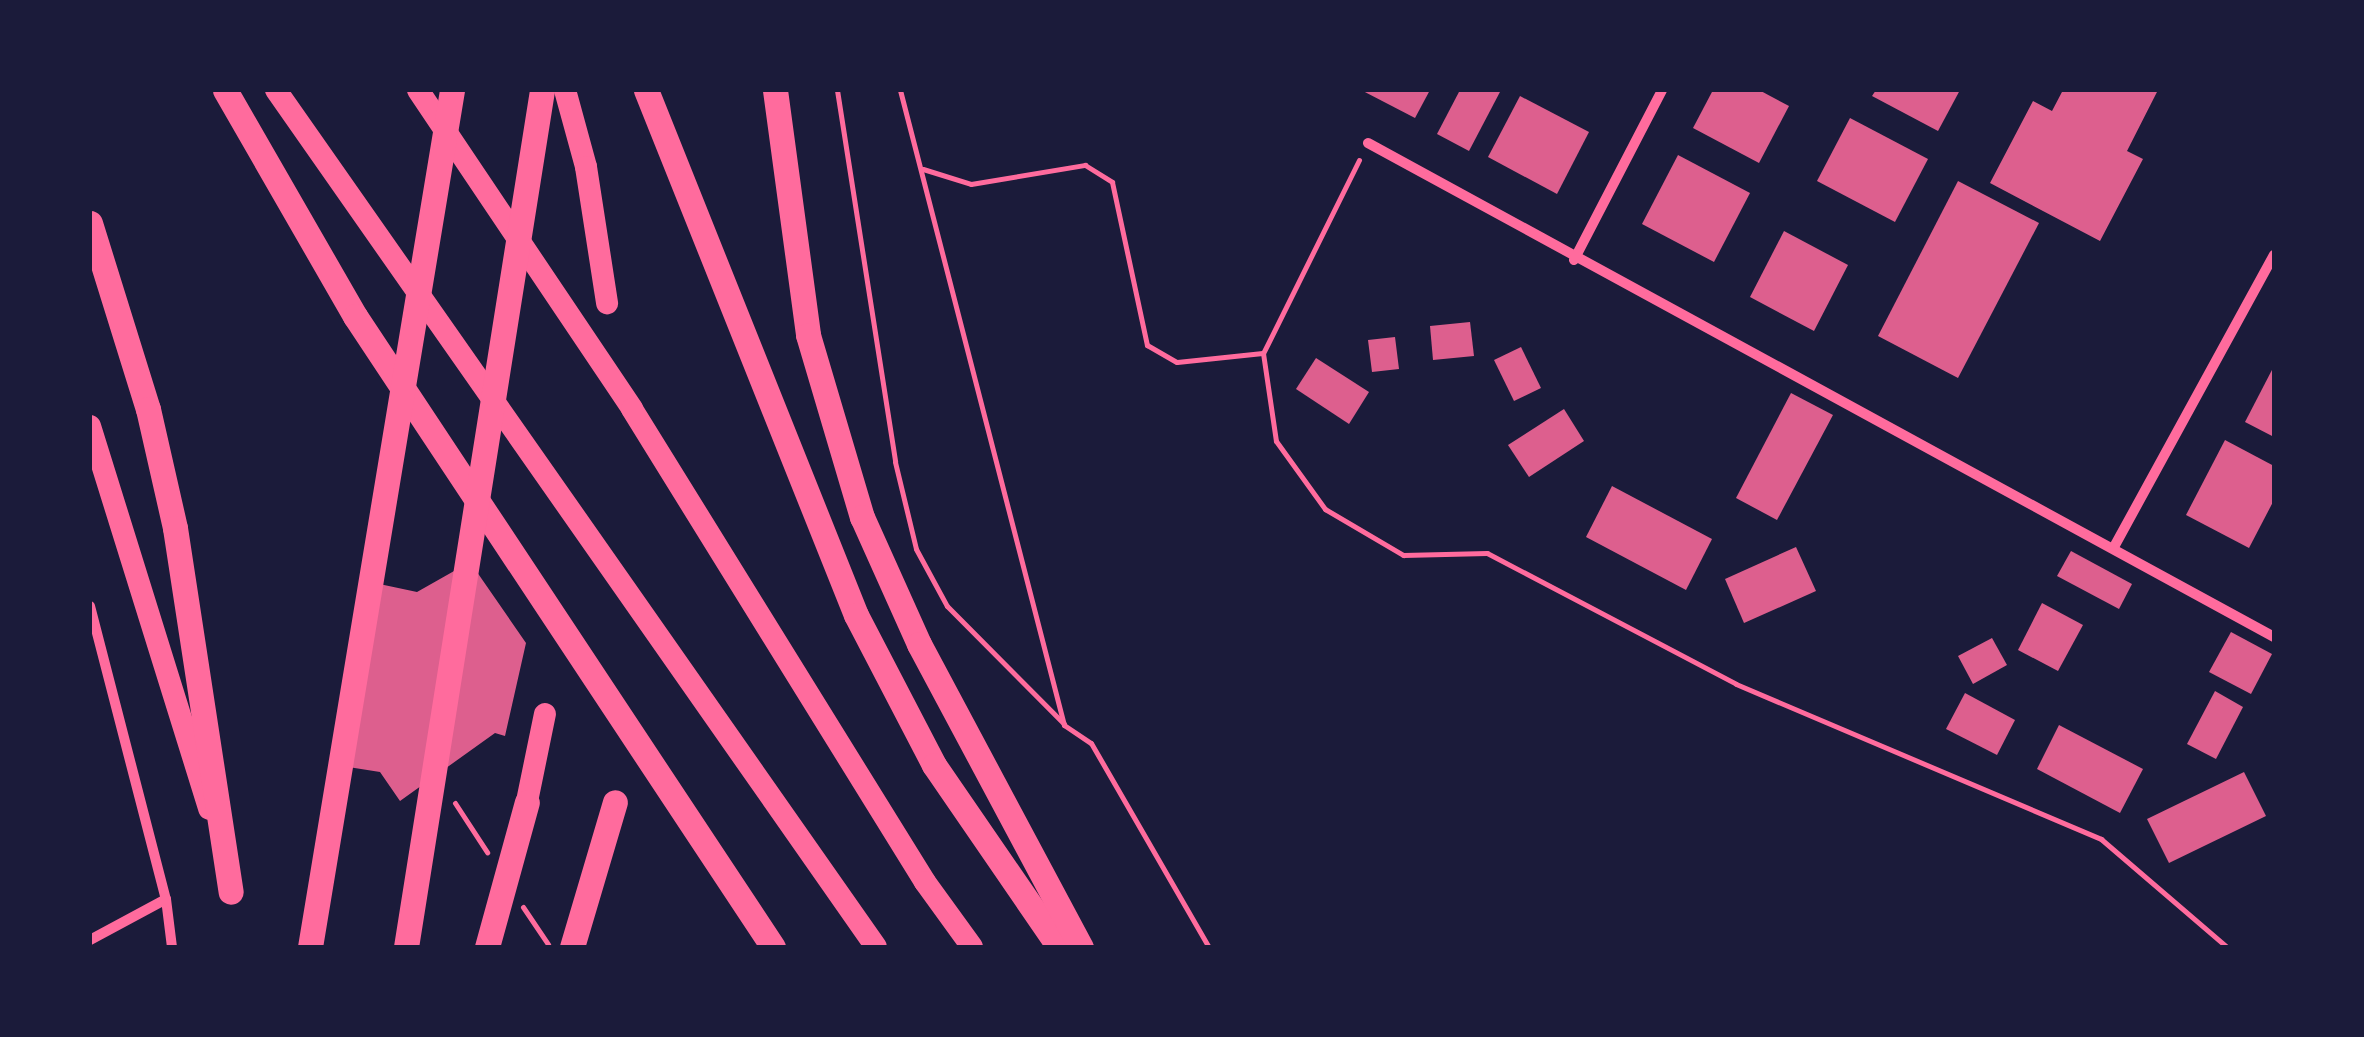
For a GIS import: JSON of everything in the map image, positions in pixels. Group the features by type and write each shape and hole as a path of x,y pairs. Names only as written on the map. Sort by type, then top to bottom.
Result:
{"highway":[{"path":"225,90 355,316 773,947"},
{"path":"276,90 876,947"},
{"path":"418,90 632,409 925,882 972,947"},
{"path":"421,277 440,90"},
{"path":"310,947 452,90"},
{"path":"406,947 542,90"},
{"path":"565,90 586,167 607,303"},
{"path":"646,90 856,615 934,764 1059,947"},
{"path":"775,90 808,336 862,517 919,644 1082,947"},
{"path":"90,223 148,409 175,528 232,896"},
{"path":"90,426 232,896"},
{"path":"498,947 545,714"},
{"path":"487,947 527,802"},
{"path":"572,947 615,802"},
{"path":"582,947 608,828"}],"street":[{"path":"1574,260 1662,90"},
{"path":"1368,143 1574,260 2274,637"},
{"path":"2114,548 2274,255"},
{"path":"90,606 166,900 172,947"},
{"path":"90,940 166,900"}],"path":[{"path":"837,90 895,462 916,549 948,606 1064,725 1091,744 1209,947"},
{"path":"900,90 1064,725"},
{"path":"1368,143 1263,354 1276,441 1325,509 1404,555 1488,553 1736,684 2101,839 2227,947"},
{"path":"923,168 971,184 1085,165 1112,182 1147,345 1177,362 1263,354"}],"building":[{"path":"1361,90 1430,90 1415,118"},
{"path":"1460,90 1501,90 1469,151 1437,134"},
{"path":"1713,90 1759,90 1789,106 1759,163 1693,128"},
{"path":"1876,90 1960,90 1938,131 1872,96"},
{"path":"2063,90 2158,90 2127,151 2143,159 2100,241 1990,183 2033,101 2052,111"},
{"path":"1520,96 1589,132 1557,194 1488,157"},
{"path":"1850,118 1928,159 1895,222 1817,181"},
{"path":"1678,155 1750,193 1714,262 1642,224"},
{"path":"1958,181 2039,223 1958,378 1878,336"},
{"path":"1784,231 1848,265 1814,331 1750,297"},
{"path":"1470,322 1474,356 1433,360 1430,326"},
{"path":"1395,337 1399,369 1372,372 1368,340"},
{"path":"1521,347 1541,388 1514,401 1494,360"},
{"path":"1316,358 1369,392 1349,424 1296,389"},
{"path":"2274,366 2274,437 2245,422"},
{"path":"1791,393 1833,415 1777,520 1736,498"},
{"path":"1564,409 1584,441 1529,477 1508,445"},
{"path":"2225,440 2274,466 2274,500 2249,548 2186,515"},
{"path":"1612,486 1712,539 1686,590 1586,537"},
{"path":"1796,547 1816,591 1744,623 1725,579"},
{"path":"2071,551 2132,584 2119,609 2057,576"},
{"path":"470,562 526,643 505,736 495,733 400,801 380,772 342,766 370,582 417,592"},
{"path":"2042,603 2083,625 2058,671 2018,650"},
{"path":"2231,632 2272,654 2251,694 2209,672"},
{"path":"1992,638 2007,665 1973,684 1958,656"},
{"path":"2215,691 2243,707 2216,759 2187,744"},
{"path":"1965,693 2015,720 1997,755 1946,729"},
{"path":"2059,725 2143,769 2120,813 2037,769"},
{"path":"2244,772 2266,816 2169,863 2147,819"}]}
